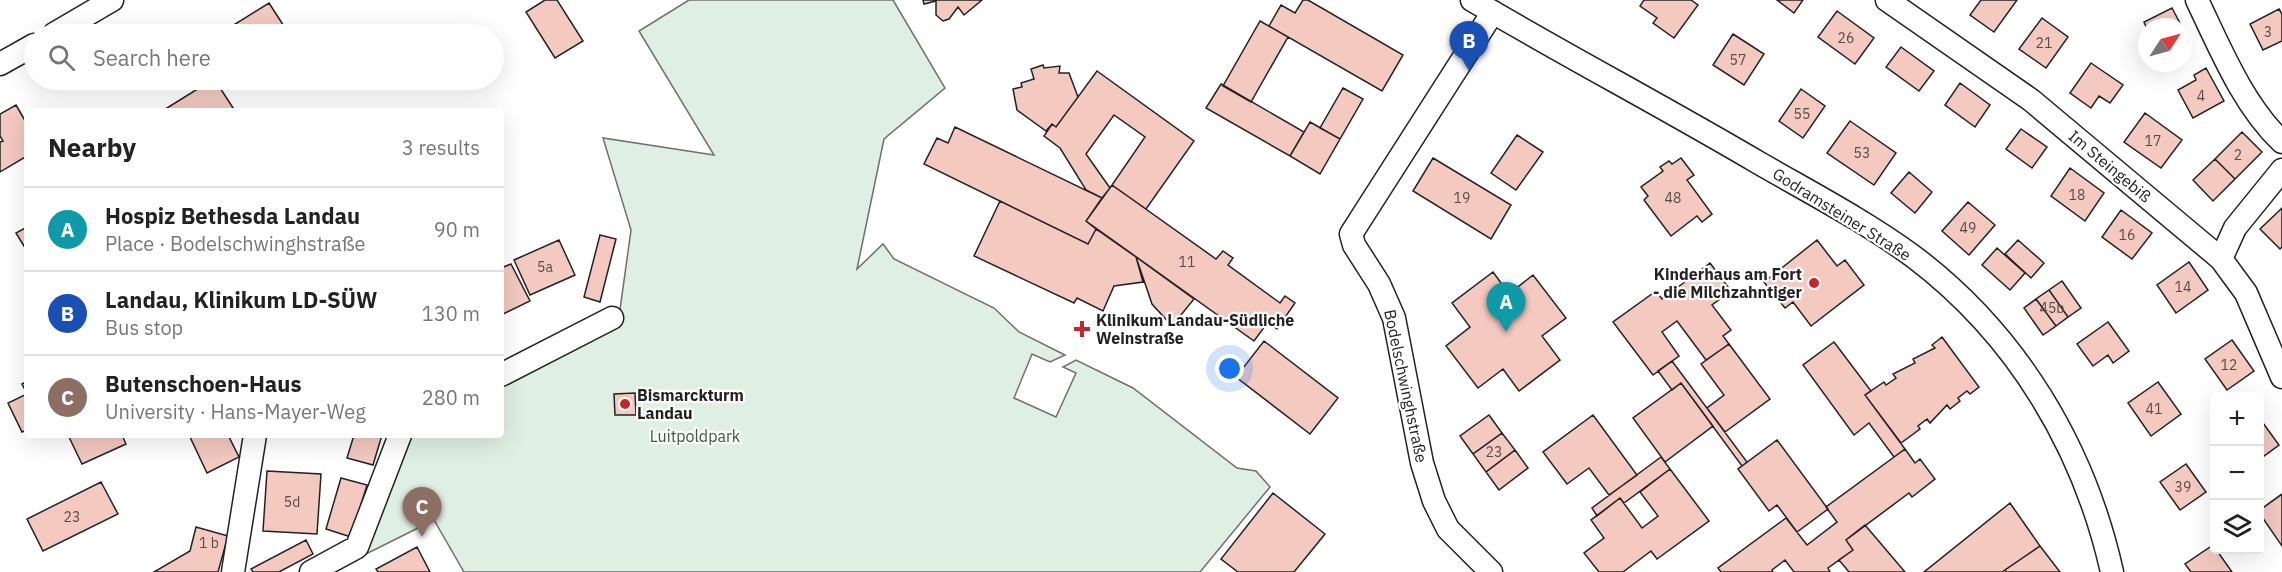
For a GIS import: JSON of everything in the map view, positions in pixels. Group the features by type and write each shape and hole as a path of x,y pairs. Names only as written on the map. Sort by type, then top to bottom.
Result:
{"street":[{"path":"71,24 112,0"},
{"name":"Godramsteiner Straße","path":"1472,0 1697,125 1862,223 1914,258 1959,296 2016,358 2054,417 2089,489 2112,572"},
{"name":"Im Steingebiß","path":"1887,0 2031,100 2221,259 2246,293 2282,377"},
{"path":"2197,0 2241,85 2260,116 2282,142"},
{"name":"Bodelschwinghstraße","path":"1491,572 1448,529 1434,501 1422,463 1394,318 1379,284 1352,240 1352,230 1493,12"},
{"path":"0,64 24,51"},
{"path":"2221,259 2235,228 2282,170"},
{"path":"504,373 612,318"},
{"path":"233,572 255,438"},
{"path":"311,572 357,547 399,438"}],"green space":[{"name":"Luitpoldpark","path":"689,0 893,0 945,88 884,139 857,269 883,244 894,259 994,308 1019,332 1065,355 1050,362 1032,354 1014,398 1056,417 1076,373 1063,367 1076,360 1133,388 1237,468 1256,471 1270,487 1200,572 464,572 434,520 366,554 403,438 504,438 504,384 618,324 631,230 603,138 714,155 639,31"}],"building":[{"path":"545,0 557,0 583,41 555,58 526,12"},
{"path":"923,0 982,0 964,15 958,7 949,19 943,21 936,15 936,1 924,4"},
{"path":"1303,0 1308,0 1403,55 1382,91 1269,26 1281,5 1295,13"},
{"path":"1644,0 1691,0 1698,5 1674,38 1653,23 1657,18 1640,6"},
{"path":"1777,0 1803,0 1794,13"},
{"path":"1981,0 2017,0 1994,32 1970,15"},
{"path":"269,3 283,24 235,24"},
{"path":"2172,8 2177,18 2152,18"},
{"path":"2279,9 2282,14 2282,41 2263,50 2250,24"},
{"path":"1837,11 1874,38 1855,64 1818,37"},
{"path":"2042,18 2068,37 2046,68 2019,49"},
{"path":"1260,21 1288,37 1251,102 1223,86"},
{"path":"1733,34 1764,54 1744,85 1713,65"},
{"path":"1901,47 1934,71 1919,91 1886,67"},
{"path":"2091,63 2123,85 2110,103 2099,96 2091,108 2070,93"},
{"path":"1043,65 1044,68 1060,66 1059,73 1069,73 1078,97 1056,127 1052,124 1046,131 1017,110 1013,89 1022,87 1021,83 1034,79 1031,69"},
{"path":"2206,68 2224,101 2193,118 2178,90 2196,80 2194,75"},
{"path":"1097,71 1194,141 1146,209 1112,185 1145,137 1114,115 1086,154 1110,188 1102,198 1086,190 1060,148 1044,136 1052,124 1056,127"},
{"path":"1960,83 1990,105 1975,127 1945,105"},
{"path":"1221,84 1304,132 1290,156 1206,108"},
{"path":"1343,88 1363,99 1340,139 1320,128"},
{"path":"1801,89 1825,106 1803,138 1779,121"},
{"path":"196,90 221,90 233,108 167,108"},
{"path":"16,105 24,119 24,158 0,172 0,142 3,141 0,136 0,114"},
{"path":"2145,113 2182,140 2161,168 2124,142"},
{"path":"1850,121 1896,153 1874,185 1827,153"},
{"path":"1310,122 1340,139 1320,174 1290,156"},
{"path":"955,127 1102,198 1086,221 1096,229 1088,244 924,164 937,138 948,143"},
{"path":"2021,129 2047,147 2032,168 2006,149"},
{"path":"2242,132 2262,152 2235,179 2215,159"},
{"path":"1517,135 1543,152 1516,190 1491,173"},
{"path":"1433,158 1511,205 1491,239 1413,191"},
{"path":"1681,158 1694,175 1687,180 1712,214 1702,222 1697,216 1671,236 1644,200 1648,196 1641,187 1663,171 1660,167 1669,161 1672,164"},
{"path":"2215,159 2235,179 2213,201 2193,180"},
{"path":"2070,168 2104,193 2085,221 2051,196"},
{"path":"1909,172 1932,192 1915,213 1891,193"},
{"path":"1112,185 1216,259 1223,251 1233,258 1228,265 1280,303 1285,296 1295,303 1277,329 1268,322 1254,341 1086,221"},
{"path":"1000,201 1088,244 1096,229 1136,257 1143,282 1114,286 1103,311 1077,298 1074,303 974,256"},
{"path":"1968,202 1995,225 1969,255 1942,231"},
{"path":"2282,208 2282,247 2280,249 2260,229"},
{"path":"2121,210 2152,233 2132,259 2102,237"},
{"path":"24,229 24,246 16,233"},
{"path":"600,235 616,239 600,302 584,297"},
{"path":"559,240 575,275 530,295 514,260"},
{"name":"Kinderhaus am Fort - die Milchzahntiger","path":"1817,240 1837,266 1845,260 1864,285 1811,326 1793,302 1785,308 1764,282"},
{"path":"2018,240 2044,263 2031,278 2005,254"},
{"path":"1997,248 2025,273 2010,290 1982,265"},
{"path":"1136,257 1194,299 1172,326 1152,304"},
{"path":"2189,262 2208,290 2176,313 2157,285"},
{"path":"1710,263 1731,291 1712,305 1731,330 1723,336 1729,344 1706,360 1677,321 1662,332 1679,356 1653,375 1613,322 1656,291 1662,299"},
{"path":"511,264 530,301 504,314 504,267"},
{"path":"1493,272 1509,294 1533,275 1566,318 1542,336 1560,360 1519,391 1503,369 1478,388 1446,346 1470,327 1452,303"},
{"path":"2062,281 2081,308 2068,317 2049,290"},
{"path":"2049,290 2068,317 2056,326 2036,299"},
{"path":"2036,299 2056,326 2043,335 2024,308"},
{"path":"2108,322 2129,351 2113,363 2108,355 2093,366 2077,344"},
{"path":"1942,337 1979,387 1970,394 1967,391 1950,409 1947,405 1930,423 1927,419 1918,426 1920,429 1901,443 1865,395 1884,382 1886,385 1896,378 1893,374 1915,363 1913,359 1935,348 1932,345"},
{"path":"2232,340 2254,371 2227,390 2205,359"},
{"path":"1264,341 1338,398 1310,434 1236,377"},
{"path":"1834,342 1871,391 1865,395 1905,449 1894,457 1869,423 1854,435 1803,365"},
{"path":"1729,344 1770,399 1725,432 1707,408 1724,395 1701,364"},
{"path":"1672,361 1747,462 1742,466 1681,383 1672,390 1658,371"},
{"path":"2158,382 2181,414 2151,436 2128,403"},
{"path":"1681,383 1713,426 1665,462 1633,418"},
{"name":"Bismarckturm Landau","path":"635,393 636,415 615,415 614,394"},
{"path":"24,395 24,431 22,432 8,403"},
{"path":"1489,415 1502,433 1473,454 1460,436"},
{"path":"1593,415 1637,475 1609,495 1589,468 1567,484 1543,452"},
{"path":"2264,424 2279,445 2264,456"},
{"path":"1502,433 1515,450 1486,472 1473,454"},
{"path":"69,438 123,438 126,444 82,464"},
{"path":"190,438 230,438 239,457 207,473"},
{"path":"353,438 381,438 373,465 347,458"},
{"path":"1777,440 1828,509 1797,532 1777,505 1769,511 1738,469"},
{"path":"1905,449 1915,463 1920,459 1935,479 1912,497 1909,493 1846,540 1853,550 1828,568 1830,572 1794,572 1785,560 1772,570 1773,572 1721,572 1718,568 1786,518 1807,545 1837,522 1826,507"},
{"path":"1515,450 1528,468 1499,490 1486,472"},
{"path":"1661,457 1670,469 1624,503 1620,498 1597,516 1592,508"},
{"path":"2186,464 2206,492 2180,510 2160,482"},
{"path":"1670,469 1709,521 1657,559 1651,551 1623,572 1599,572 1584,553 1604,538 1591,520 1620,498 1642,528 1658,516 1640,492"},
{"path":"267,471 321,474 317,534 263,531"},
{"path":"341,478 367,485 351,537 326,529"},
{"path":"101,482 118,514 43,551 27,519"},
{"path":"1273,493 1325,534 1294,572 1238,572 1221,559"},
{"path":"2282,494 2282,546 2264,520 2264,507"},
{"path":"2010,503 2040,546 2002,572 1924,572"},
{"path":"1865,525 1905,572 1849,572 1839,560 1853,550 1846,540"},
{"path":"196,527 228,536 218,572 154,572 190,551"},
{"path":"306,540 313,554 279,572 253,572 251,569"},
{"path":"2040,546 2060,572 2006,572 2005,570"},
{"path":"417,547 430,572 378,572 376,569"},
{"path":"2210,547 2210,554 2219,554 2232,572 2191,572 2185,564"}],"place":[{"name":"Landau, Klinikum LD-SÜW","path":"1469,71"},
{"name":"Kinderhaus am Fort - die Milchzahntiger","path":"1814,283"},
{"name":"Klinikum Landau-Südliche Weinstraße","path":"1082,329"},
{"name":"Hospiz Bethesda Landau","path":"1506,332"},
{"name":"Bismarckturm Landau","path":"625,404"},
{"name":"Butenschoen-Haus","path":"422,537"}]}
